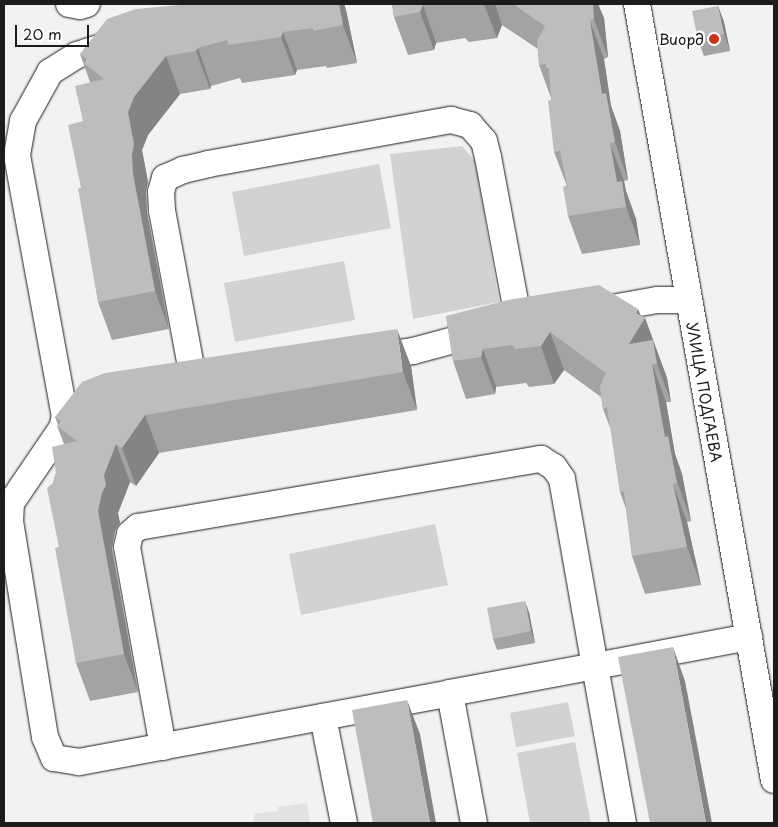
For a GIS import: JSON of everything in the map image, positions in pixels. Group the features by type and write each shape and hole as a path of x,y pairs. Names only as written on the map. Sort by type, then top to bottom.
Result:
{"street":[{"path":"69,4 80,6 87,4"},
{"name":"УЛИЦА ПОДГАЕВА","path":"637,4 774,780"},
{"path":"138,35 77,55 50,72 23,121 17,155 65,416 62,428 11,503 10,521 45,737 54,758 75,762 163,747 748,637"},
{"path":"222,379 184,385 161,192 165,178 183,170 227,160 451,120 470,126 484,141 488,157 519,323"},
{"path":"346,360 413,351 519,323 657,300 688,300"},
{"path":"65,416 107,400"},
{"path":"163,747 127,547 130,534 138,527 541,459 554,467 562,479 623,823"},
{"path":"450,693 474,823"},
{"path":"323,717 344,823"}],"shaded area":[{"path":"462,146 475,161 499,302 413,319 390,154"},
{"path":"379,164 391,228 244,256 232,192"},
{"path":"344,261 355,320 235,342 224,283"},
{"path":"435,524 448,585 301,615 289,554"},
{"path":"568,702 575,736 516,747 510,713"},
{"path":"575,742 591,823 530,823 517,753"},
{"path":"307,803 310,823 247,823 253,822 255,814 278,811 278,807"}],"building":[{"path":"191,4 339,4 343,25 313,31 313,28 283,32 281,37 228,45 227,40 198,48 196,51 166,56 134,97 128,112 134,144 132,155 133,174 155,291 98,302 78,188 81,188 68,125 83,121 75,86 104,79 84,63 87,59 80,54 107,19 136,9"},
{"path":"392,4 432,4 423,5 420,12 394,17"},
{"path":"513,4 593,4 594,19 590,21 602,94 606,93 615,142 610,143 617,182 622,181 626,207 568,216 563,187 567,185 560,151 554,152 548,101 551,100 549,68 546,68 546,64 539,65 537,41 545,26"},
{"path":"718,6 724,34 698,40 692,11"},
{"path":"599,285 638,309 636,313 645,318 629,344 653,340 657,364 652,364 665,437 668,436 677,483 673,484 687,547 632,556 624,492 620,492 607,407 603,409 600,386 606,373 550,332 541,346 516,349 512,345 483,349 481,357 453,361 446,316 508,300"},
{"path":"397,329 403,372 145,415 122,448 116,444 104,475 106,485 98,511 124,654 76,663 55,548 59,547 47,488 53,483 56,473 52,447 77,441 57,426 61,421 55,417 82,382 105,373"},
{"path":"525,601 531,631 493,639 487,608"},
{"path":"673,647 706,823 650,823 618,657"},
{"path":"407,700 430,823 373,823 352,710"}],"place":[{"name":"Виорд","path":"714,39"}]}
